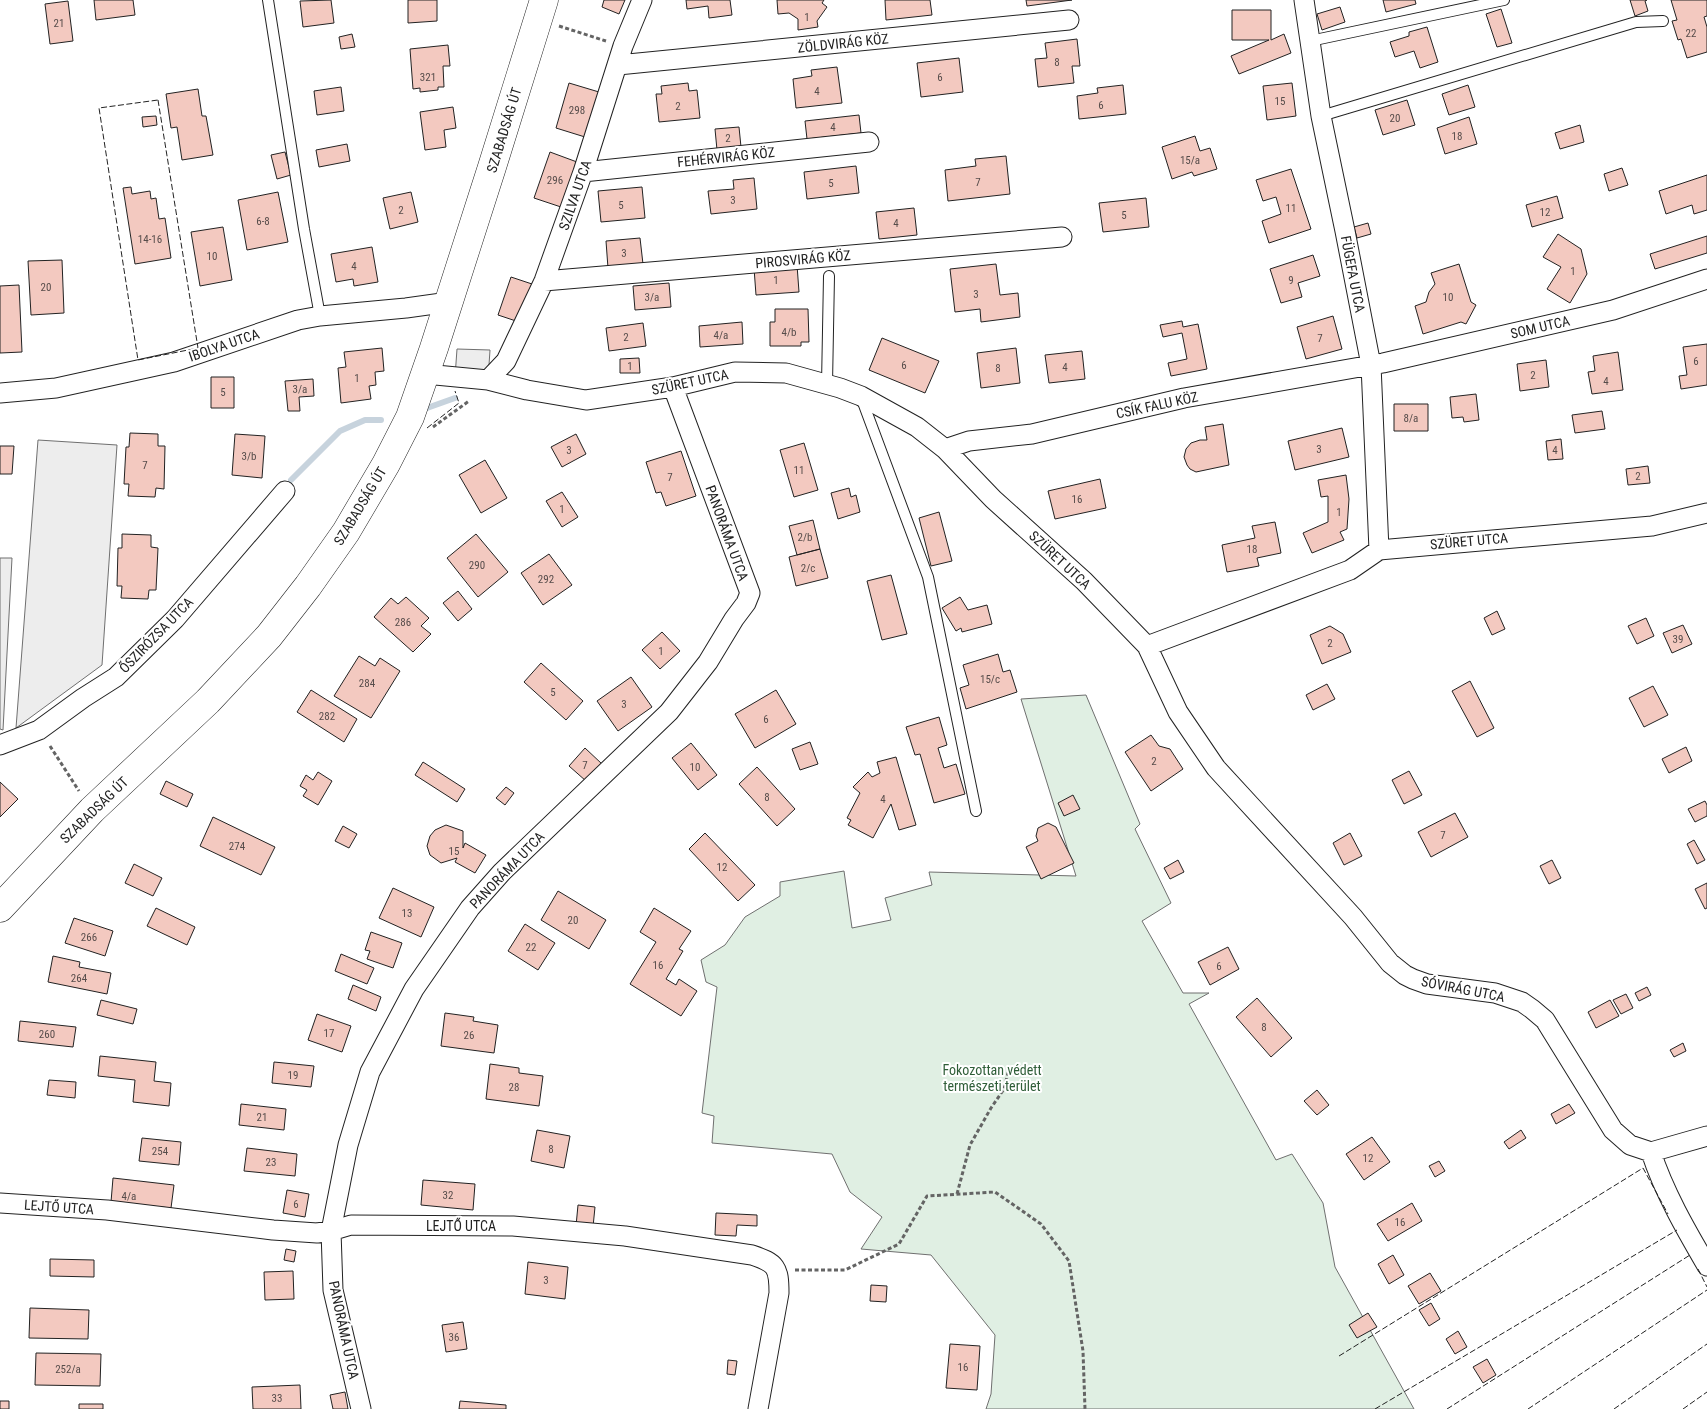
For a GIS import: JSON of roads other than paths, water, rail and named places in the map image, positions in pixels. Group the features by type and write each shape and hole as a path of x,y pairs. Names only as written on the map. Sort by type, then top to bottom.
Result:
{"main road":[{"name":"SZABADSÁG ÚT","path":"2,900 92,810 208,701 270,636 346,532 386,464 410,417 541,10"}],"street":[{"name":"SZILVA UTCA","path":"488,380 506,361 544,281 583,172 623,46 642,0"},
{"name":"FÜGEFA UTCA","path":"1304,0 1320,116 1345,231 1370,365 1379,550"},
{"name":"ZÖLDVIRÁG KÖZ","path":"618,65 1068,20"},
{"name":"FEHÉRVIRÁG KÖZ","path":"583,172 869,142"},
{"name":"PIROSVIRÁG KÖZ","path":"544,281 1062,237"},
{"name":"SOM UTCA","path":"1370,365 1613,310 1707,279"},
{"name":"IBOLYA UTCA","path":"0,393 56,388 174,362 298,320 448,302"},
{"name":"CSÍK FALU KÖZ","path":"945,449 969,441 1032,434 1184,398 1370,365"},
{"name":"SZÜRET UTCA","path":"425,374 488,380 527,390 586,400 672,387 735,372 786,373 827,384 861,396 917,427 945,449 993,500 1084,581 1148,646 1350,570 1379,550 1652,526 1707,513"},
{"name":"PANORÁMA UTCA","path":"361,1409 333,1290 331,1232 348,1144 370,1072 414,989 470,908 502,872 669,712 708,662 746,603 750,593 672,387"},
{"name":"ŐSZIRÓZSA UTCA","path":"0,745 39,730 116,677 175,619 285,492"},
{"name":"SÓVIRÁG UTCA","path":"1148,646 1178,712 1216,768 1353,917 1390,963 1405,975 1427,984 1495,993 1522,1002 1532,1008 1545,1020 1613,1130 1630,1145 1652,1152"},
{"path":"1707,1136 1652,1152 1658,1172 1690,1238 1707,1266"},
{"name":"LEJTŐ UTCA","path":"0,1203 107,1210 274,1230 317,1233 331,1232 351,1225 513,1226 606,1234 752,1255 768,1260 777,1270 779,1293 758,1409"}],"lane":[{"path":"268,0 304,229 320,316"},
{"path":"1310,42 1504,0"},
{"path":"1320,116 1636,22 1663,21"},
{"path":"827,384 829,276"},
{"path":"861,396 928,577 976,811"}],"waterway":[{"path":"427,408 455,398"},
{"path":"291,480 340,431 365,420 381,420"}],"park label":[{"name":"Fokozottan védett természeti terület","path":"992,1078"}]}
